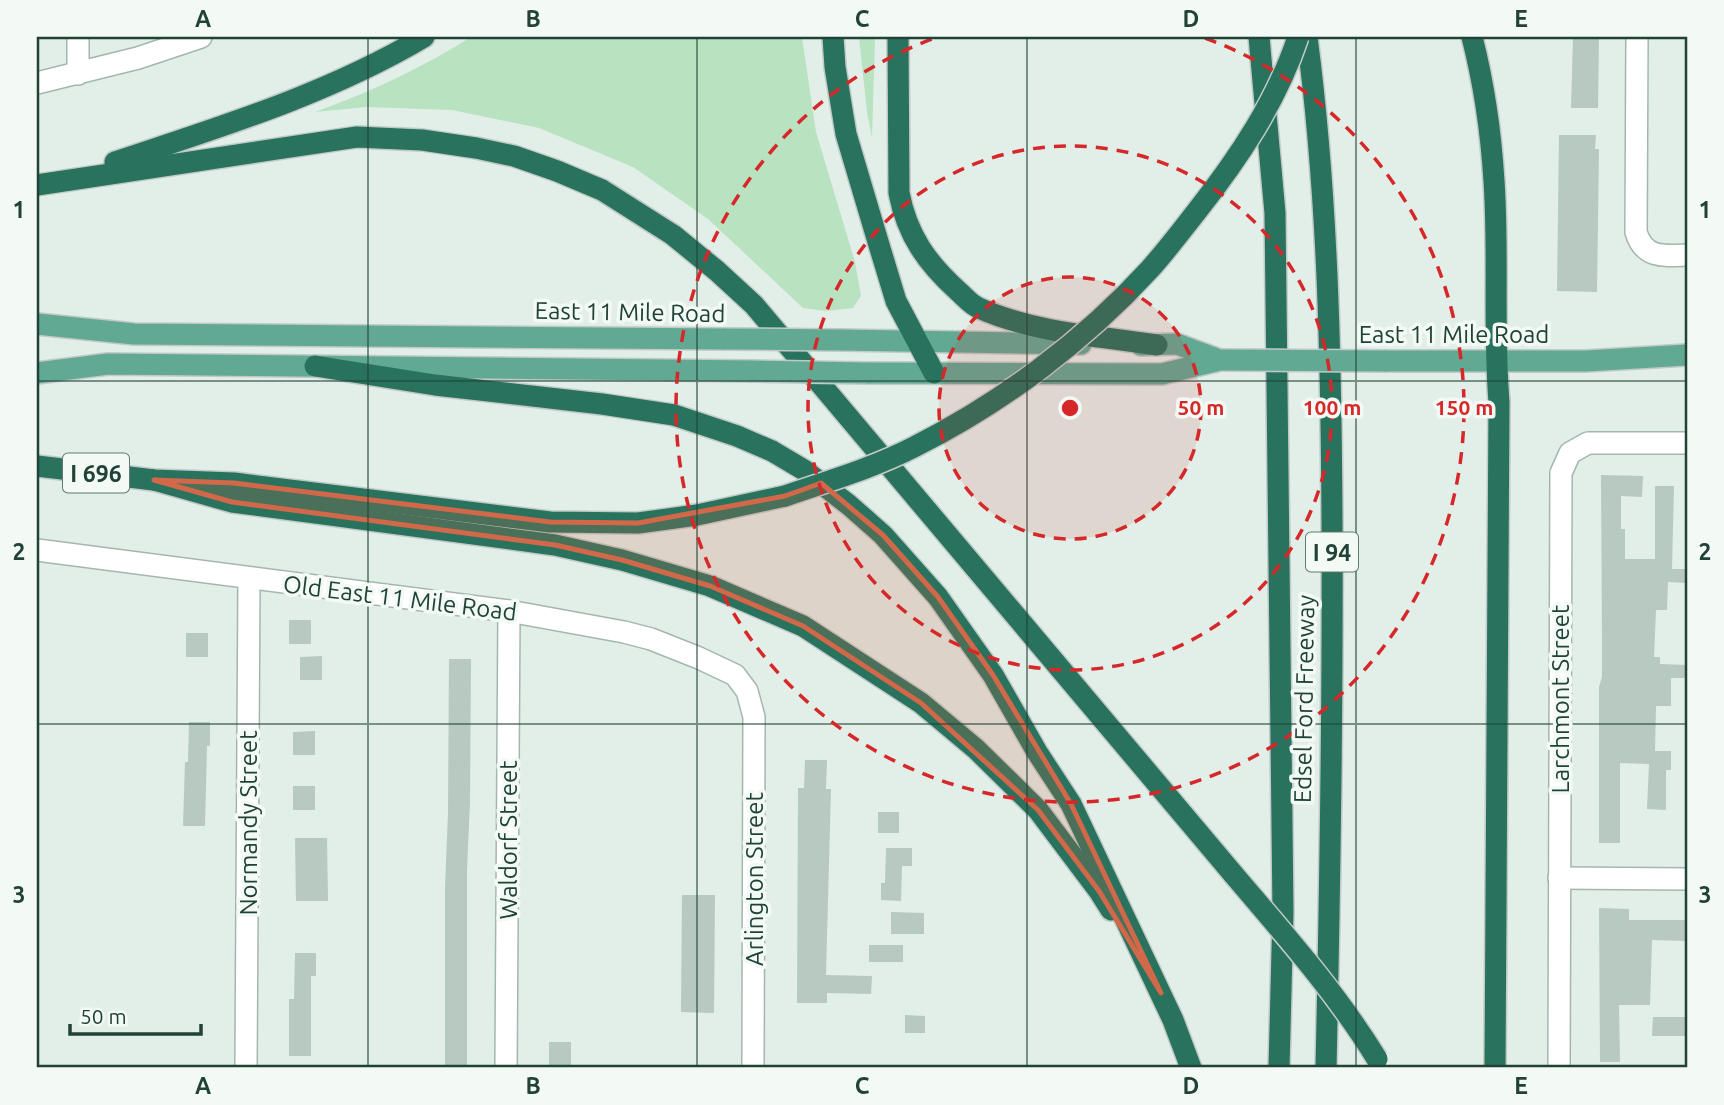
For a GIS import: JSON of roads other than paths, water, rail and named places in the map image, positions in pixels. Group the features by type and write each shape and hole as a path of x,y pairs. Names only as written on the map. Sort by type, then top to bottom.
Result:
{"highway":[{"path":"64,179 226,125 332,84 424,37"},
{"path":"833,37 846,134 896,301 934,373"},
{"path":"898,37 899,193 904,218 914,239 945,280 976,307 1024,324 1157,345"},
{"path":"154,480 234,483 550,522 638,523 785,496 858,471 913,448 954,426 1057,356 1105,314 1151,268 1224,177 1263,112 1297,37"},
{"name":"Edsel Ford Freeway","path":"1307,37 1318,122 1326,239 1331,382 1332,579 1326,1068"},
{"path":"1472,37 1488,116 1494,181 1499,402 1494,1068"},
{"name":"Edsel Ford Freeway","path":"1258,42 1275,213 1276,251 1283,912 1279,1068"},
{"path":"37,185 357,136 385,137 422,140 514,156 591,185 639,212 700,256 754,305 1314,970 1352,1018 1379,1063"},
{"path":"315,366 435,385 674,415 772,451 804,470 849,505 883,535 938,597 993,676 1071,804 1161,993 1191,1068"},
{"name":"I 696","path":"37,466 154,480"},
{"path":"154,480 232,502 555,545 622,560 710,586 803,626 921,703 976,749 1038,810 1099,891 1161,993"}],"main road":[{"name":"East 11 Mile Road","path":"37,324 134,334 1177,344 1220,360"},
{"name":"East 11 Mile Road","path":"37,373 108,365 1162,374 1220,360 1586,361 1687,355"}],"street":[{"path":"78,37 78,74"},
{"path":"37,83 138,58 201,37"},
{"path":"1637,37 1636,232 1639,243 1650,252 1687,255"},
{"name":"Larchmont Street","path":"1559,1068 1560,483 1564,463 1576,448 1597,442 1687,443"},
{"name":"Old East 11 Mile Road","path":"37,550 509,611 597,626 650,639 722,667 735,675 747,691"},
{"name":"Normandy Street","path":"246,1068 249,578"},
{"name":"Waldorf Street","path":"506,1068 509,611"},
{"name":"Arlington Street","path":"747,691 754,717 753,1068"},
{"path":"1559,878 1687,879"}]}
